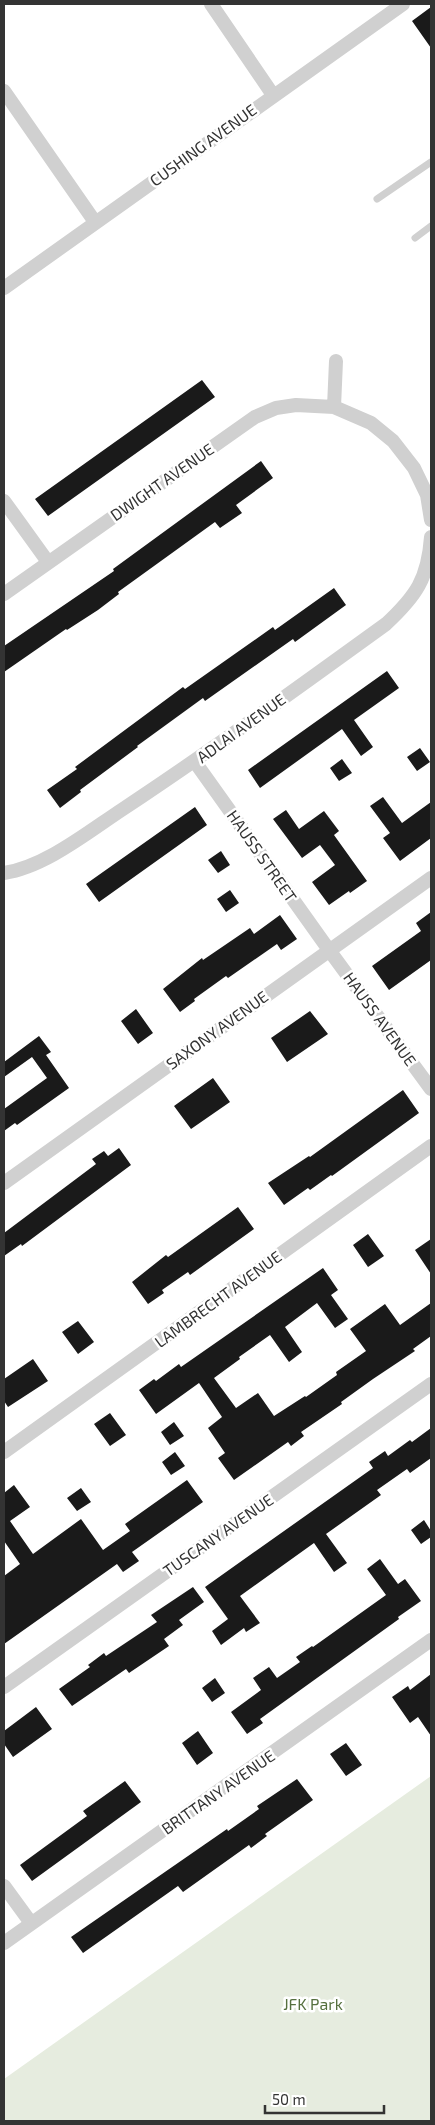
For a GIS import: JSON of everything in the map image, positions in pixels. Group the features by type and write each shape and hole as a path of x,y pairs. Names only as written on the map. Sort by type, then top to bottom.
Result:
{"street":[{"path":"211,4 273,95"},
{"name":"CUSHING AVENUE","path":"4,288 403,4"},
{"path":"4,91 95,222"},
{"path":"336,361 334,407 371,423 393,442 414,468 427,495 431,520"},
{"name":"DWIGHT AVENUE","path":"4,594 255,417 276,408 296,405 334,407"},
{"path":"4,501 48,562"},
{"name":"ADLAI AVENUE","path":"4,873 13,872 38,862 72,843 195,762 386,624 413,596 427,570 431,537"},
{"name":"HAUSS STREET","path":"195,762 329,950"},
{"name":"SAXONY AVENUE","path":"4,1183 431,878"},
{"name":"HAUSS AVENUE","path":"329,950 431,1089"},
{"name":"LAMBRECHT AVENUE","path":"4,1450 431,1146"},
{"name":"TUSCANY AVENUE","path":"4,1687 431,1384"},
{"name":"BRITTANY AVENUE","path":"4,1943 431,1640"},
{"path":"4,1886 31,1923"}],"lane":[{"path":"377,199 431,162"},
{"path":"416,238 431,226"}],"green space":[{"name":"JFK Park","path":"431,1776 431,2121 4,2121 4,2079"}],"building":[{"path":"431,7 431,48 412,21"},
{"path":"202,380 215,397 48,516 35,499"},
{"path":"261,461 273,478 236,505 242,513 220,528 215,522 118,592 119,594 98,610 66,629 4,672 4,646 114,571 113,569"},
{"path":"334,588 346,605 295,642 293,639 205,701 203,698 137,746 60,808 47,790 77,769 75,767 183,687 185,689 273,627 275,630"},
{"path":"387,671 399,688 354,720 373,747 361,756 342,729 260,788 248,770"},
{"path":"420,748 430,762 417,771 407,757"},
{"path":"342,759 352,773 339,781 330,768"},
{"path":"383,797 402,823 431,802 431,838 400,861 383,838 390,833 370,806"},
{"path":"195,807 207,825 99,902 86,884"},
{"path":"286,810 299,829 324,811 339,831 334,835 367,881 329,905 312,882 335,865 320,845 302,858 273,819"},
{"path":"221,851 230,865 218,873 208,860"},
{"path":"230,890 239,903 226,912 217,899"},
{"path":"431,912 431,960 389,990 372,966 421,931 416,923"},
{"path":"280,915 297,939 281,950 277,944 228,978 226,976 194,999 195,1001 180,1012 163,989 202,958 203,960 250,928 254,934"},
{"path":"136,1009 153,1033 138,1044 121,1021"},
{"path":"310,1011 328,1034 287,1062 271,1038"},
{"path":"39,1036 51,1052 46,1055 69,1088 17,1125 15,1123 4,1131 4,1109 47,1078 32,1057 4,1077 4,1062"},
{"path":"213,1078 230,1102 191,1129 174,1106"},
{"path":"403,1090 419,1113 332,1176 310,1190 308,1188 284,1205 268,1183 310,1157"},
{"path":"119,1148 131,1165 22,1246 21,1244 4,1256 4,1233 96,1164 92,1159 104,1151 108,1156"},
{"path":"238,1207 254,1229 190,1275 188,1272 162,1290 164,1293 148,1304 132,1282 166,1255 168,1257"},
{"path":"368,1234 384,1256 368,1267 353,1245"},
{"path":"431,1239 431,1274 415,1250"},
{"path":"323,1268 338,1290 331,1295 348,1319 335,1328 317,1303 285,1327 302,1352 289,1362 270,1335 239,1357 240,1359 214,1378 236,1408 258,1393 274,1416 306,1397 337,1375 336,1372 366,1351 350,1329 385,1304 400,1325 431,1303 431,1336 413,1349 415,1351 373,1379 341,1402 342,1404 301,1432 304,1436 291,1446 288,1442 234,1480 218,1458 225,1453 208,1428 222,1417 199,1383 156,1414 139,1390 154,1379 156,1381 179,1364 181,1367"},
{"path":"78,1321 94,1342 78,1354 62,1332"},
{"path":"33,1359 48,1381 8,1407 4,1401 4,1379"},
{"path":"110,1413 126,1435 110,1446 94,1424"},
{"path":"174,1422 184,1436 170,1445 161,1432"},
{"path":"431,1428 431,1458 410,1473 407,1469 377,1490 381,1495 326,1534 347,1563 334,1572 314,1543 240,1596 260,1623 246,1632 244,1628 221,1645 212,1631 228,1619 205,1587 373,1468 369,1462 385,1451 388,1456"},
{"path":"175,1452 185,1466 171,1475 162,1462"},
{"path":"187,1480 203,1502 132,1552 139,1561 123,1572 117,1564 4,1644 4,1576 20,1564 4,1541 4,1493 14,1485 30,1507 10,1521 33,1554 81,1519 103,1550 130,1531 125,1524"},
{"path":"81,1488 91,1502 77,1511 67,1498"},
{"path":"424,1520 431,1531 431,1537 421,1544 411,1530"},
{"path":"380,1559 398,1584 405,1579 421,1601 398,1617 399,1619 260,1719 263,1723 247,1734 231,1712 261,1690 253,1678 269,1667 277,1678 300,1662 296,1657 386,1595 367,1569"},
{"path":"193,1587 204,1602 179,1620 183,1625 164,1639 169,1646 129,1673 126,1669 72,1706 59,1689 90,1667 88,1665 104,1653 106,1656 157,1622 151,1615"},
{"path":"431,1674 431,1736 418,1717 410,1723 392,1697 408,1686 410,1690"},
{"path":"215,1678 225,1693 212,1702 202,1688"},
{"path":"36,1707 52,1729 13,1757 4,1744 4,1731"},
{"path":"198,1731 213,1753 197,1765 182,1743"},
{"path":"346,1743 362,1765 346,1776 330,1754"},
{"path":"297,1779 313,1800 265,1834 267,1836 251,1848 249,1845 183,1892 178,1886 83,1953 71,1937 227,1829 228,1831 259,1809 257,1806"},
{"path":"125,1781 141,1802 32,1881 20,1865 87,1816 83,1811"}]}
